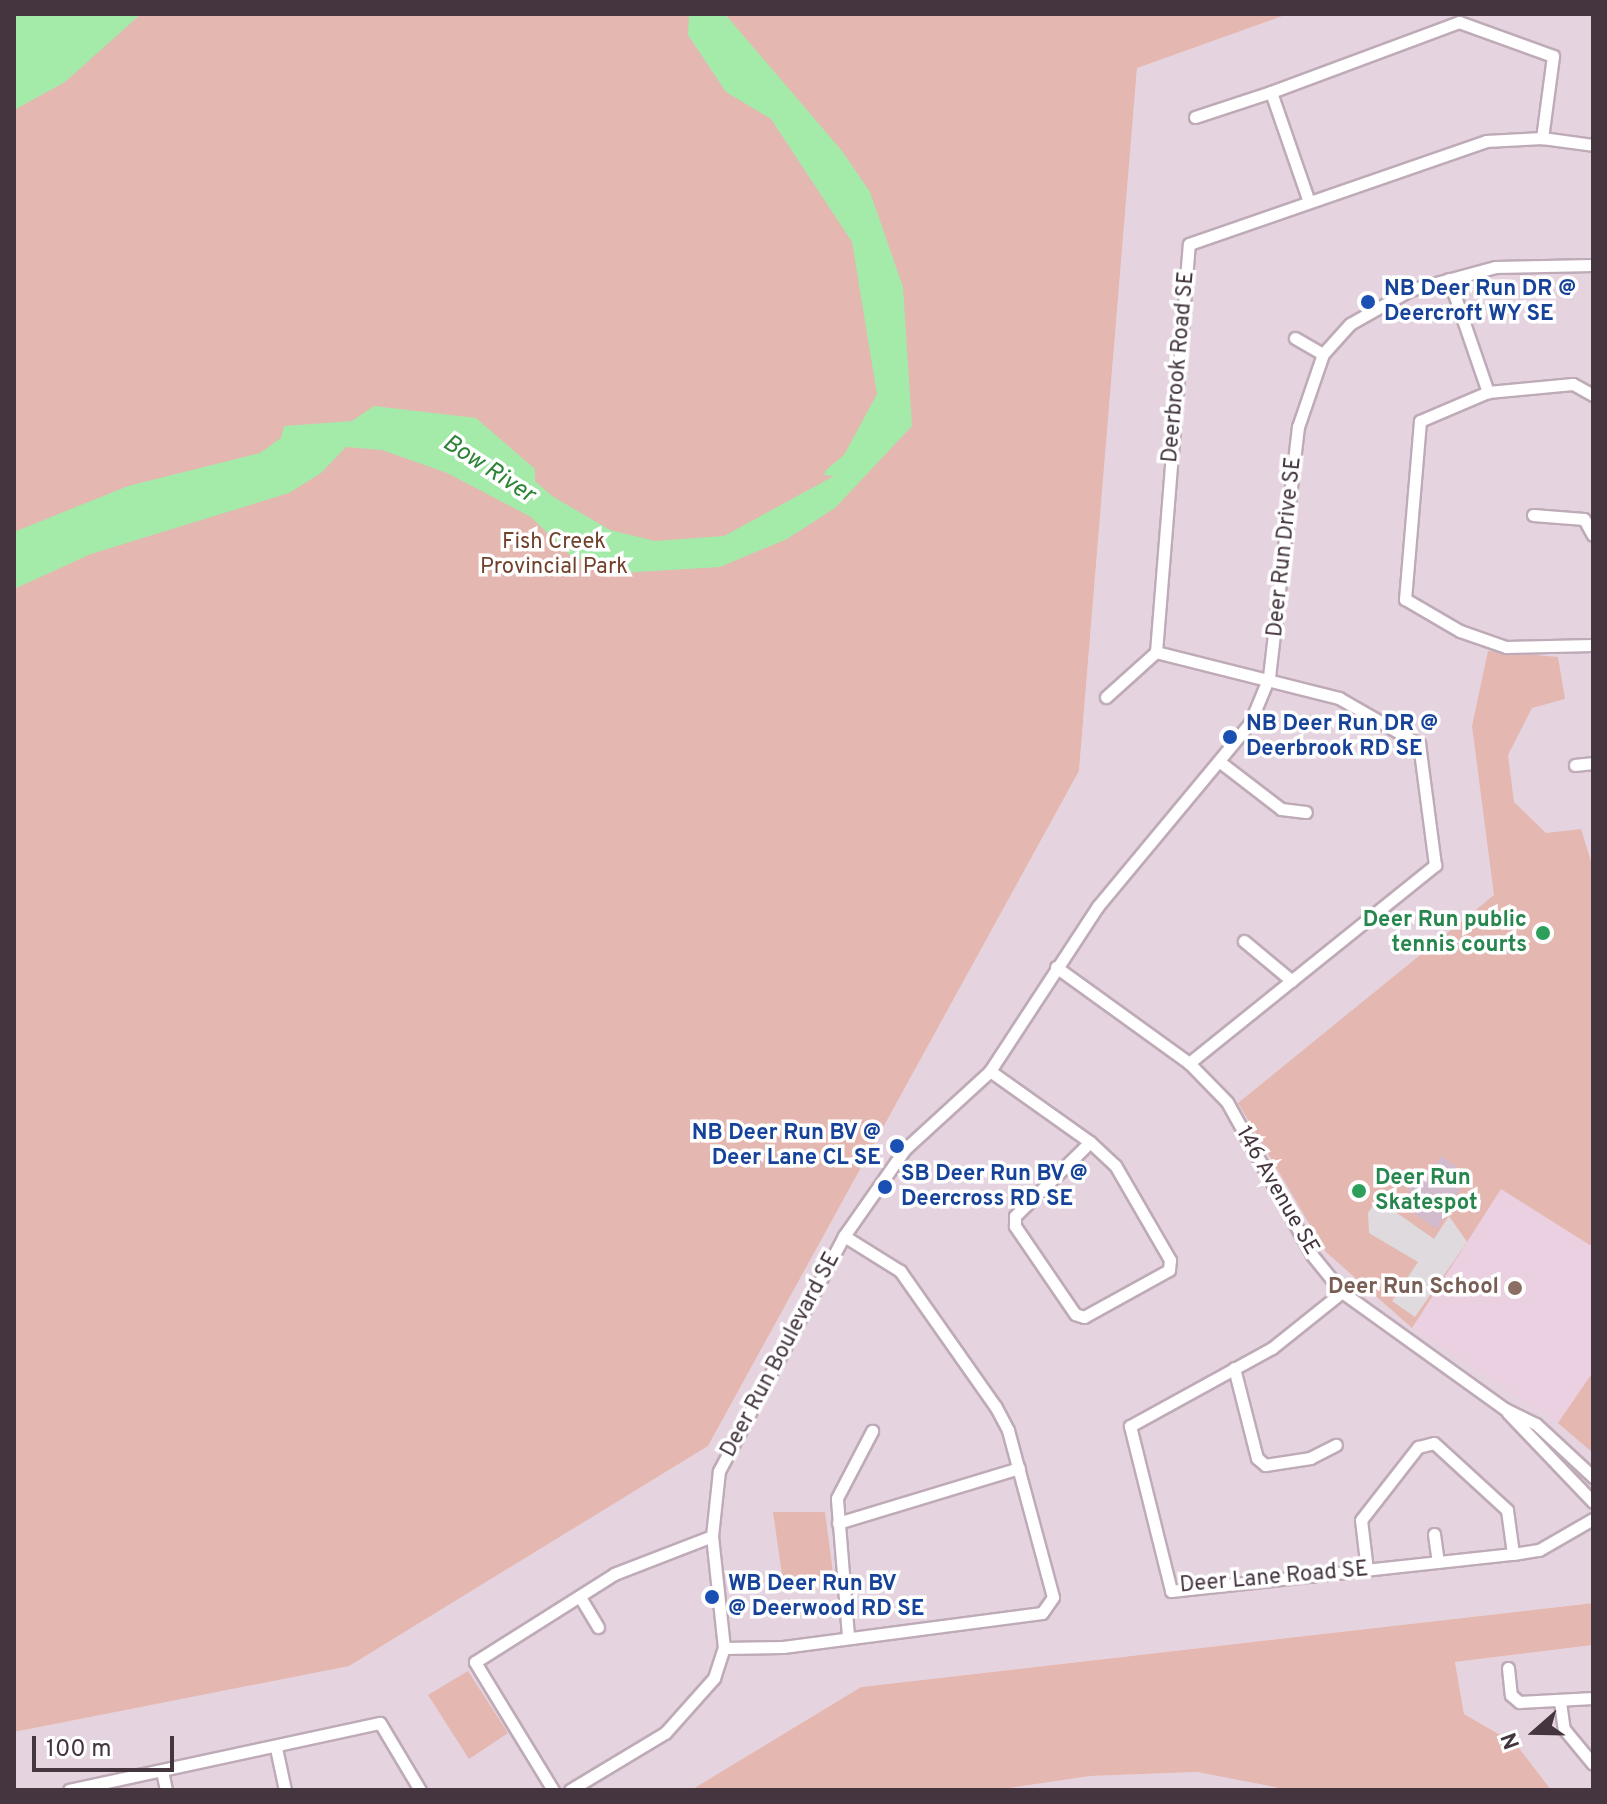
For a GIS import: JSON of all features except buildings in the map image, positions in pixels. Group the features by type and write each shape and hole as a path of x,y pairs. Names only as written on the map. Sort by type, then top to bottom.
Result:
{"street":[{"path":"1195,117 1459,22 1553,56 1542,138"},
{"path":"1271,92 1308,199"},
{"name":"Deerbrook Road SE","path":"1156,652 1189,244 1308,199 1486,141 1542,138 1593,145"},
{"name":"Deer Run Drive SE","path":"1056,967 1098,906 1250,723 1269,677 1298,427 1323,354 1350,324 1410,290 1495,267 1593,265"},
{"path":"1449,279 1488,392"},
{"path":"1295,338 1323,354"},
{"path":"1593,395 1573,384 1488,392 1420,421 1405,599 1460,631 1506,647 1593,645"},
{"path":"1533,515 1584,519 1593,535"},
{"path":"1106,697 1156,652 1269,677 1339,698 1419,744 1435,865 1189,1063"},
{"path":"1220,762 1281,809 1306,812"},
{"path":"1575,765 1593,763"},
{"path":"1244,941 1292,981"},
{"name":"146 Avenue SE","path":"1056,967 1189,1063 1227,1102 1312,1255 1342,1292 1505,1409 1536,1424 1593,1477"},
{"name":"Deer Run Boulevard SE","path":"724,1648 712,1536 719,1471 844,1236 905,1149 990,1071 1056,967"},
{"path":"990,1071 1090,1142 1115,1165 1170,1260 1169,1270 1084,1317 1075,1314 1015,1226 1015,1216 1090,1142"},
{"path":"570,1790 665,1733 697,1703 724,1648 1042,1613 1053,1597 1019,1468 995,1406 900,1271 844,1236"},
{"name":"Deer Lane Road SE","path":"1342,1292 1301,1328 1130,1426 1171,1591 1539,1550 1593,1519"},
{"path":"1234,1368 1257,1458 1265,1465 1310,1458 1336,1445"},
{"name":"146 Avenue SE","path":"1505,1409 1593,1502"},
{"path":"848,1636 837,1498 872,1431"},
{"path":"1367,1570 1361,1520 1418,1447 1434,1443 1507,1510 1513,1554"},
{"path":"838,1523 1019,1468"},
{"path":"1434,1534 1438,1562"},
{"path":"553,1790 475,1662 614,1574 712,1536"},
{"path":"580,1597 598,1627"},
{"path":"1508,1668 1511,1695 1519,1702 1593,1698"},
{"path":"1560,1702 1564,1729 1593,1764"},
{"path":"69,1790 276,1748 380,1723 420,1790"},
{"path":"276,1748 285,1790"},
{"path":"162,1771 166,1790"}],"shaded area":[{"path":"1288,14 1593,14 1593,1603 861,1687 691,1790 14,1790 14,1732 349,1665 708,1446 1079,771 1137,67"},
{"name":"Deer Run School","path":"1501,1189 1593,1247 1593,1372 1558,1423 1412,1328"},
{"path":"1377,1199 1434,1239 1449,1216 1467,1242 1415,1317 1392,1301 1418,1262 1369,1233 1368,1213"},
{"path":"1593,1645 1593,1790 1551,1790 1516,1744 1464,1714 1455,1662"},
{"path":"1197,1772 1290,1790 996,1790 1090,1776"}],"green space":[{"name":"Fish Creek Provincial Park","path":"84,14 1288,14 1137,68 1079,771 708,1446 349,1666 14,1732 14,80"},
{"path":"1488,651 1558,657 1565,699 1532,708 1508,755 1514,802 1546,833 1581,829 1593,868 1593,1247 1501,1189 1412,1328 1326,1252 1238,1103 1494,895 1472,726"},
{"path":"1593,1372 1593,1453 1558,1423"},
{"path":"773,1512 825,1512 834,1581 784,1588"},
{"path":"1593,1603 1593,1645 1455,1662 1464,1714 1516,1744 1551,1790 1290,1790 1197,1772 1090,1776 996,1790 691,1790 861,1687"},
{"path":"468,1671 508,1733 469,1759 428,1695"}],"water":[{"path":"14,14 141,14 65,82 14,110"},
{"name":"Bow River","path":"689,14 725,14 842,151 870,192 903,287 912,426 835,508 787,539 720,567 620,573 570,555 531,517 447,473 382,450 346,447 321,473 289,493 91,554 14,589 14,532 128,486 260,453 281,438 284,426 352,421 374,406 476,418 535,469 535,481 552,496 610,530 655,541 724,536 834,476 824,475 844,455 877,394 852,242 771,119 726,92 688,35"}],"place":[{"name":"NB Deer Run DR @ Deercroft WY SE","path":"1368,302"},
{"name":"NB Deer Run DR @ Deerbrook RD SE","path":"1230,737"},
{"name":"Deer Run public tennis courts","path":"1543,933"},
{"name":"NB Deer Run BV @ Deer Lane CL SE","path":"897,1146"},
{"name":"SB Deer Run BV @ Deercross RD SE","path":"885,1187"},
{"name":"Deer Run Skatespot","path":"1359,1191"},
{"name":"Deer Run School","path":"1515,1288"},
{"name":"WB Deer Run BV @ Deerwood RD SE","path":"712,1597"}]}
